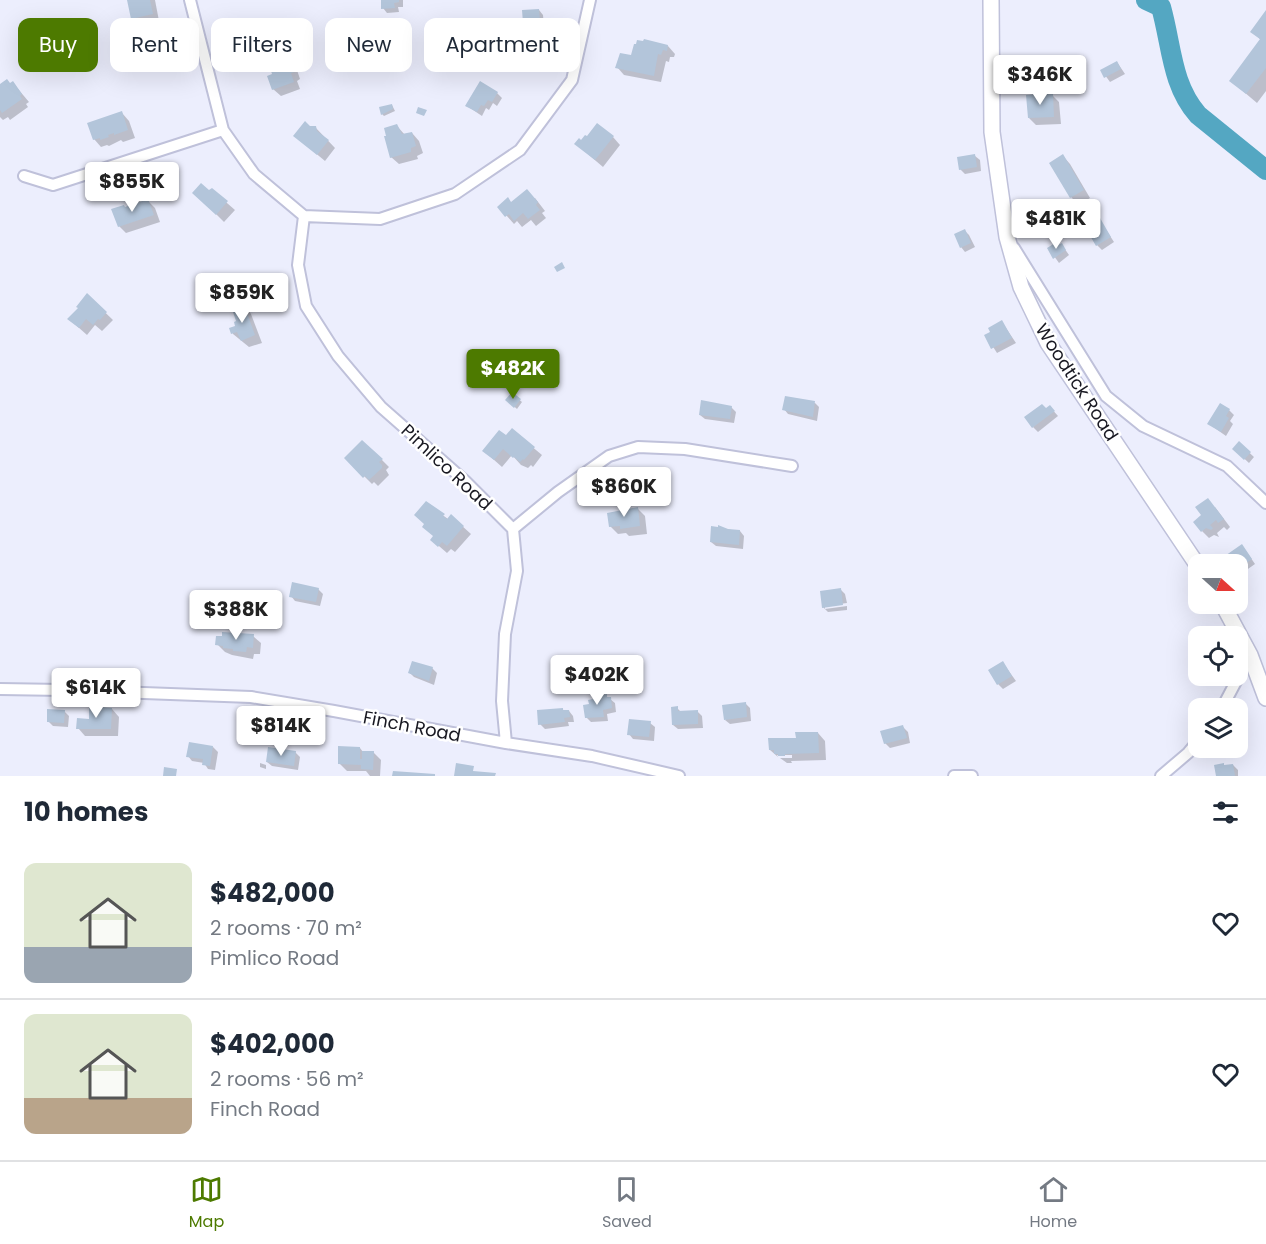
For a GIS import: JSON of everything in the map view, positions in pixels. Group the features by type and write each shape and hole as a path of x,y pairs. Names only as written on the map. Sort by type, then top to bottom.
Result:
{"main road":[{"name":"Woodtick Road","path":"991,0 992,132 1007,237 1021,286 1048,343 1190,554"},
{"path":"1228,614 1250,655 1266,698"}],"street":[{"path":"190,0 224,130 254,174 304,216 380,219 455,194 520,150 572,80 590,0"},
{"path":"24,176 53,185 224,130"},
{"name":"Pimlico Road","path":"304,216 298,265 306,306 338,356 381,407 465,481 513,529"},
{"path":"1007,237 1106,396 1143,426 1227,466 1266,503"},
{"path":"506,743 502,701 505,634 517,571 513,529 558,492 609,456 638,447 685,449 792,466"},
{"path":"1227,698 1250,655"},
{"name":"Finch Road","path":"0,689 251,698 592,756 679,776"},
{"path":"1161,776 1188,753"},
{"path":"954,776 972,776"}],"building":[{"path":"127,0 150,0 153,14 131,18"},
{"path":"381,0 399,0 399,2 394,3 395,8 381,9"},
{"path":"539,9 540,18 523,18 522,10"},
{"path":"1266,10 1266,68 1246,94 1229,81 1260,39 1250,32"},
{"path":"644,39 668,45 667,51 663,50 661,55 658,54 654,76 615,68 620,53 631,55 637,40 643,41"},
{"path":"1043,57 1044,69 1026,71 1025,60"},
{"path":"1117,61 1121,69 1104,78 1100,70"},
{"path":"271,72 294,72 291,73 294,82 272,90 267,76 272,74"},
{"path":"7,79 10,83 13,81 22,94 20,96 22,99 2,113 0,84"},
{"path":"480,81 498,92 492,102 488,100 477,112 465,106"},
{"path":"1053,93 1054,117 1028,118 1026,95"},
{"path":"392,104 393,109 381,115 379,107"},
{"path":"418,107 427,110 424,116 416,113"},
{"path":"122,111 128,130 108,135 109,137 100,140 100,138 93,140 87,123"},
{"path":"305,121 310,126 316,126 317,131 329,140 317,155 293,136"},
{"path":"597,123 614,136 595,160 574,144 579,138 581,140 585,135 587,136"},
{"path":"397,124 402,134 412,132 416,146 411,148 411,152 390,158 384,128"},
{"path":"975,154 977,167 959,170 957,157"},
{"path":"1063,154 1084,190 1070,198 1049,163"},
{"path":"201,183 209,190 212,188 228,201 216,215 192,193"},
{"path":"527,189 538,202 536,205 540,210 528,219 523,213 514,221 509,214 505,217 497,207 508,197 511,202"},
{"path":"148,199 154,215 118,227 111,209"},
{"path":"1096,211 1111,237 1096,246 1081,220"},
{"path":"965,229 971,243 960,248 954,234"},
{"path":"1055,243 1056,246 1062,243 1066,250 1053,259 1047,248"},
{"path":"562,262 565,268 557,272 554,267"},
{"path":"87,293 107,312 93,325 86,319 79,328 67,319 78,308 76,307"},
{"path":"244,305 255,335 241,341 237,332 231,334 229,328 235,326 236,321 232,309"},
{"path":"1002,320 1012,338 991,349 984,335 990,332 988,328"},
{"path":"512,392 521,399 514,408 505,400"},
{"path":"785,396 815,401 813,417 782,410"},
{"path":"701,400 732,406 730,419 699,415"},
{"path":"1220,403 1230,409 1226,416 1229,418 1221,432 1207,424"},
{"path":"1042,404 1046,408 1050,405 1055,411 1032,428 1024,417"},
{"path":"512,428 535,447 524,460 520,462 503,449 494,460 482,451 499,430 506,435"},
{"path":"362,440 383,459 379,462 382,468 369,480 365,476 363,478 344,458"},
{"path":"1239,441 1251,452 1244,460 1232,449"},
{"path":"1208,498 1224,519 1218,523 1216,520 1210,525 1213,528 1211,530 1206,528 1201,532 1193,522 1201,515 1195,507"},
{"path":"426,501 445,514 443,516 447,519 451,514 464,526 447,546 442,542 438,547 430,540 433,536 422,527 424,524 414,515"},
{"path":"638,507 640,526 620,529 620,526 609,527 607,513"},
{"path":"718,525 740,530 739,545 710,542 711,526 718,527"},
{"path":"1242,544 1252,559 1248,562 1248,554 1228,554"},
{"path":"292,582 319,588 316,602 289,597"},
{"path":"841,588 843,605 822,608 820,591"},
{"path":"222,632 254,634 253,648 247,647 246,652 233,651 233,649 215,645 216,636 222,636"},
{"path":"412,661 433,667 429,681 408,673"},
{"path":"1003,661 1012,676 997,685 988,670"},
{"path":"607,694 607,697 611,697 612,708 603,710 604,717 585,718 583,705 589,704 588,700 593,699 592,696"},
{"path":"746,702 747,717 724,720 722,705"},
{"path":"89,706 112,708 111,729 76,729 77,718 89,719"},
{"path":"678,706 678,711 698,710 698,724 672,725 671,707"},
{"path":"563,708 563,710 569,710 570,717 564,718 565,722 538,725 537,710"},
{"path":"47,709 65,710 64,723 47,722"},
{"path":"629,719 651,721 649,737 627,735"},
{"path":"903,725 907,738 884,744 880,731"},
{"path":"795,732 818,732 819,753 778,756 774,754 774,750 769,750 768,738 796,738"},
{"path":"189,742 213,746 210,766 202,765 203,759 186,757"},
{"path":"338,746 360,747 360,759 362,759 362,751 374,751 373,770 361,769 361,765 338,764"},
{"path":"268,747 296,751 294,766 266,762"},
{"path":"456,763 474,766 473,771 496,773 495,776 454,776"},
{"path":"1224,763 1224,765 1233,764 1235,776 1216,776 1214,765"},
{"path":"164,767 177,769 176,776 163,776"},
{"path":"393,771 435,774 435,776 392,776"}],"waterway":[{"path":"1146,0 1161,7 1177,77 1189,103 1198,115 1266,170"}]}
